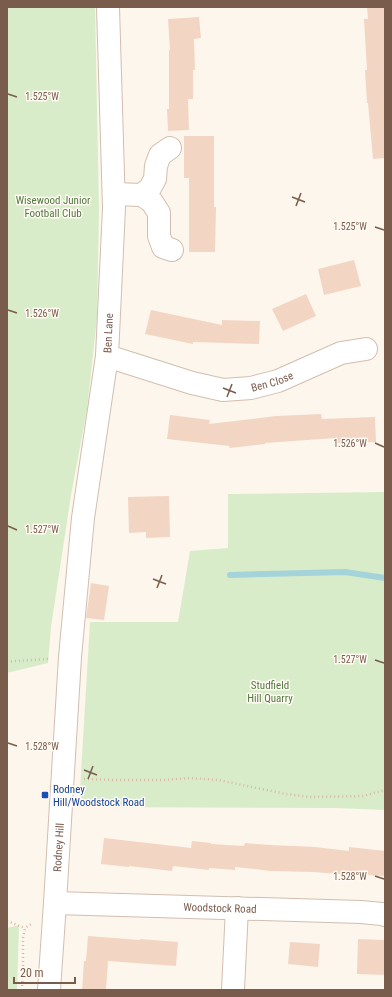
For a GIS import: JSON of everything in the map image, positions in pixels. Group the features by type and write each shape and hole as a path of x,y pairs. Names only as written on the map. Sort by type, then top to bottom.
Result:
{"street":[{"name":"Ben Lane","path":"70,657 83,518 107,356 114,208 108,7"},
{"path":"142,195 150,188 155,179 156,166 160,155 170,148"},
{"path":"114,194 142,195 152,202 160,213 159,236 163,247 172,250"},
{"name":"Ben Close","path":"107,356 192,383 223,390 251,388 278,381 341,353 366,349"},
{"name":"Rodney Hill","path":"49,990 70,657"},
{"path":"233,990 237,908"},
{"name":"Woodstock Road","path":"55,910 237,908 361,912 385,915"}],"path":[{"path":"7,662 70,657"},
{"path":"62,778 164,780 197,778 218,780 308,797 364,796 385,790"},
{"path":"22,990 23,938 25,928 55,910"},
{"path":"7,921 25,928"}],"green space":[{"name":"Wisewood Junior Football Club","path":"7,7 95,7 99,208 97,318 87,409 71,495 51,627 48,663 7,673"},
{"name":"Studfield Hill Quarry","path":"385,492 385,810 336,808 79,807 90,622 178,622 190,551 228,548 228,494"},
{"path":"19,925 17,990 7,990 7,928"}],"building":[{"path":"367,7 385,7 385,158 373,159 365,70 367,70 364,19 368,19"},
{"path":"199,17 201,38 194,39 195,70 193,70 193,99 188,99 189,130 168,131 167,109 169,109 170,50 168,19"},
{"path":"184,136 214,136 214,207 216,207 215,252 189,252 189,178 184,178"},
{"path":"354,260 361,286 324,295 318,269"},
{"path":"306,294 316,316 283,331 272,309"},
{"path":"151,310 222,325 222,320 260,321 259,344 193,342 193,344 145,334"},
{"path":"321,414 322,419 375,417 376,442 337,443 336,438 265,443 230,448 229,446 167,439 170,415 210,420 209,424 276,416"},
{"path":"169,496 170,537 146,538 146,532 129,533 128,497"},
{"path":"91,583 109,586 104,620 86,618"},
{"path":"104,838 191,848 192,841 244,846 245,843 315,847 349,851 349,847 385,851 385,876 271,871 235,867 235,870 209,868 209,870 173,866 172,871 101,864"},
{"path":"88,936 178,942 176,966 108,961 106,990 82,990 84,961 86,961"},
{"path":"358,939 385,940 384,975 357,974"},
{"path":"290,942 320,944 318,967 288,964"}],"waterway":[{"path":"230,575 345,572 385,578"}],"place":[{"name":"Rodney Hill/Woodstock Road","path":"45,795"}]}
